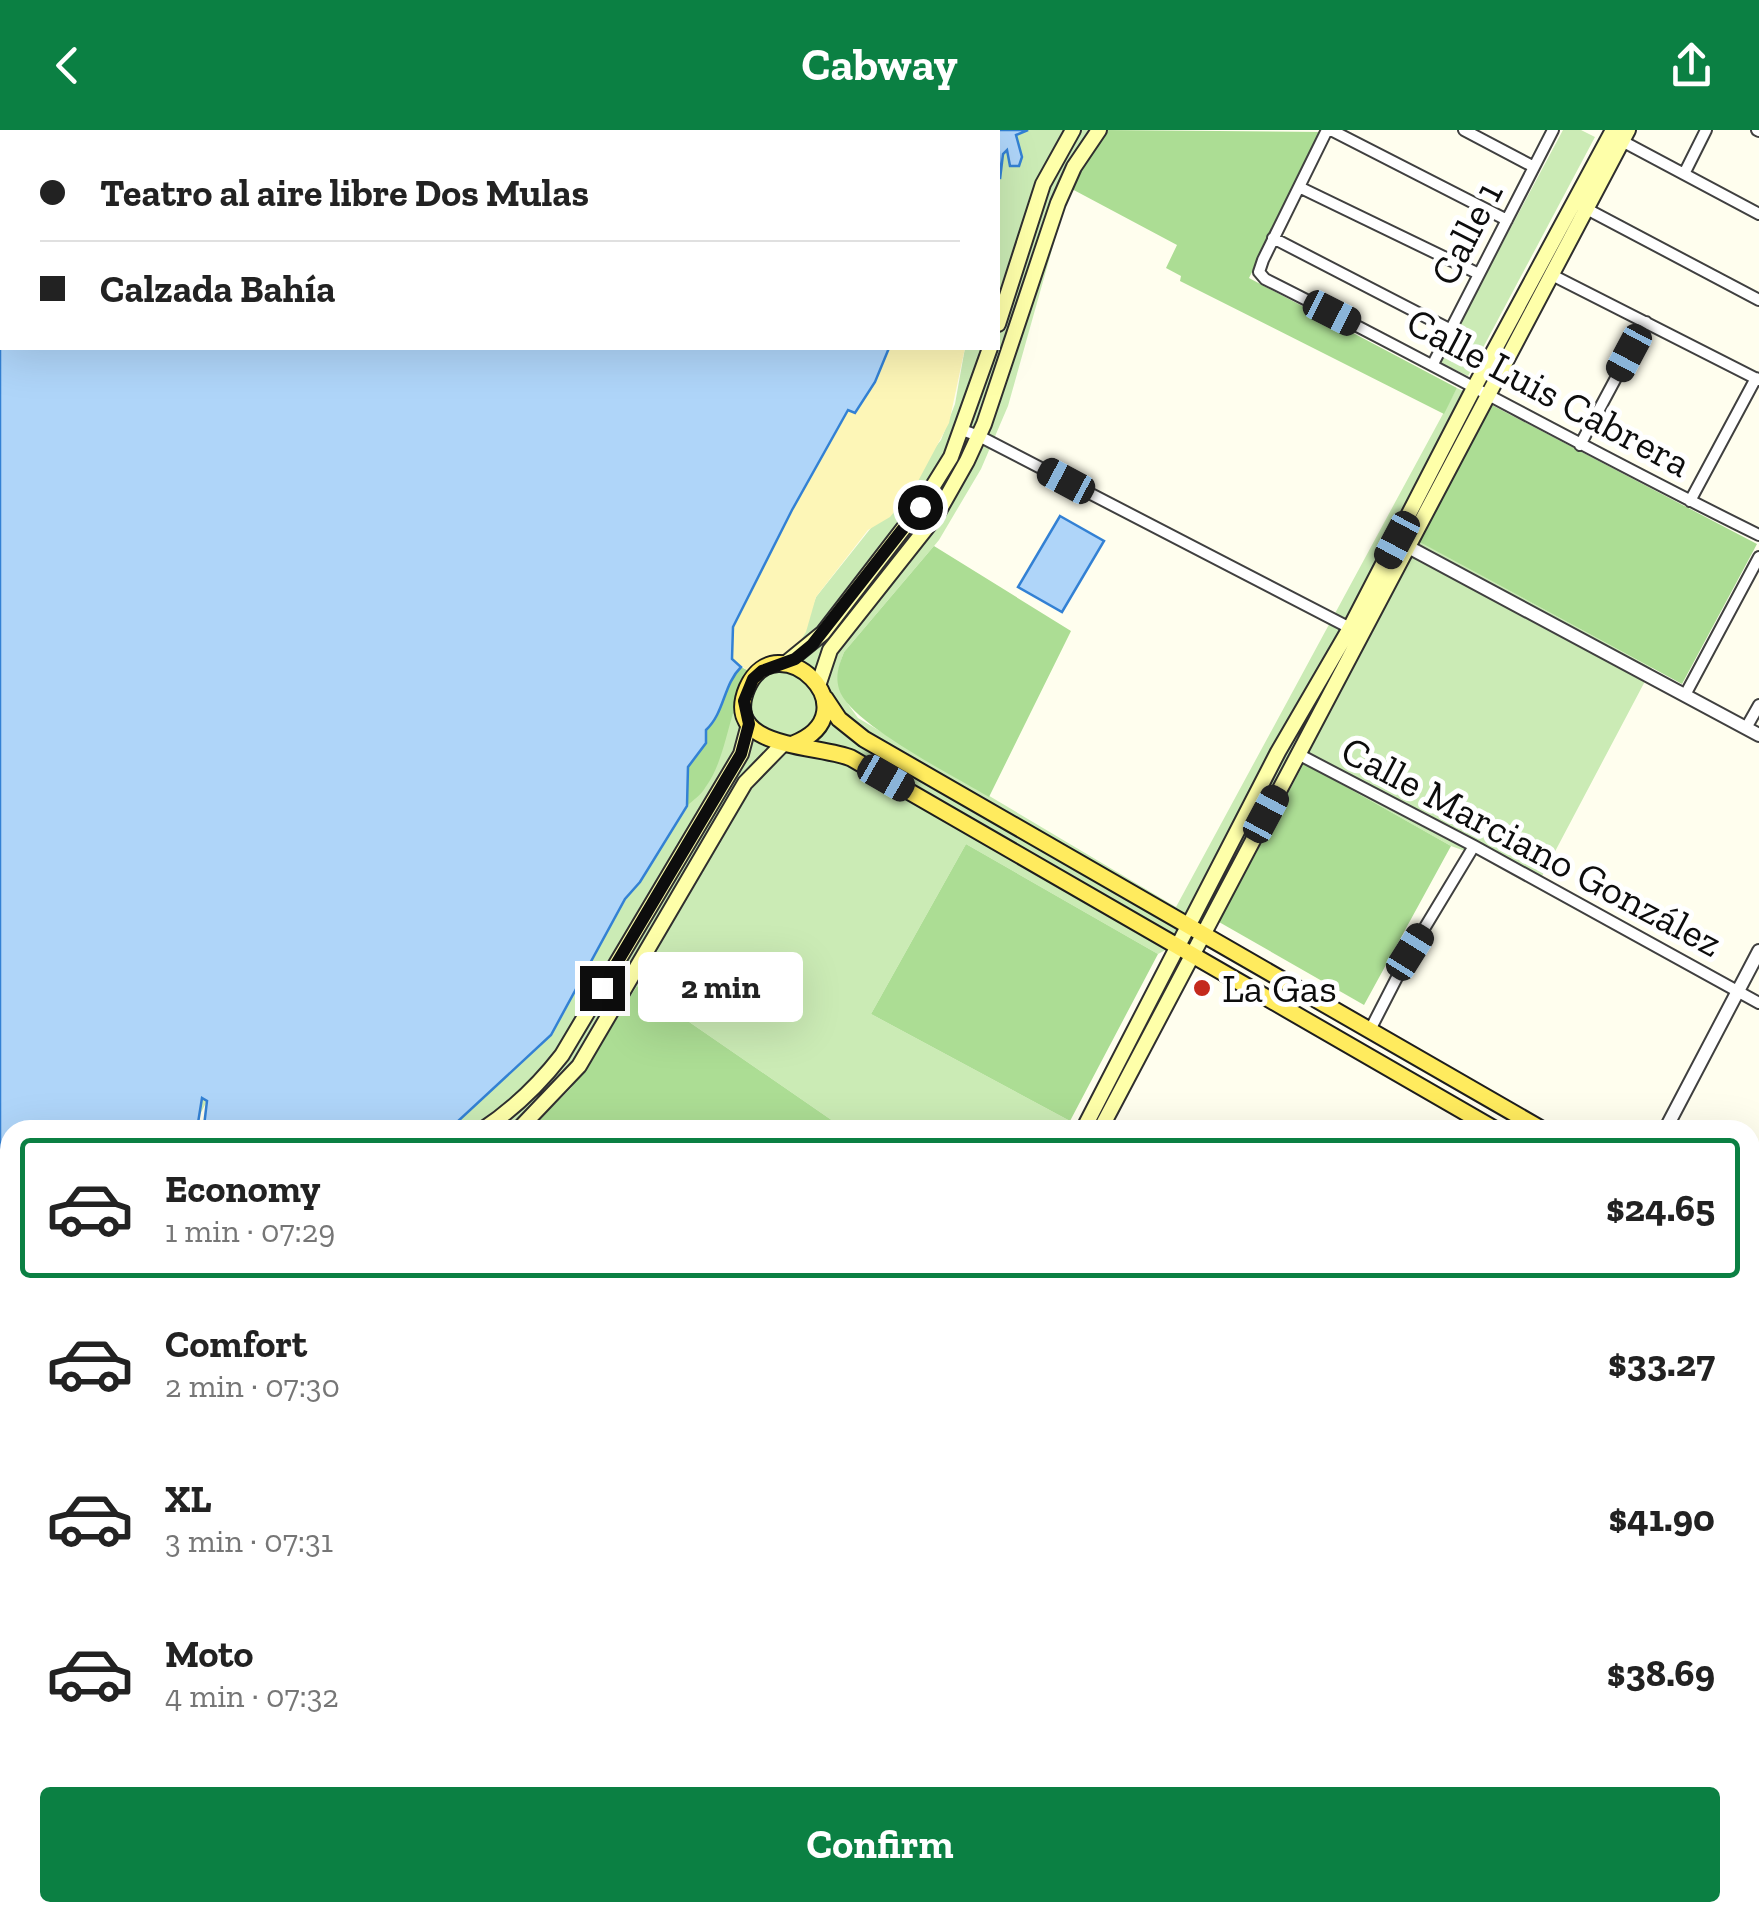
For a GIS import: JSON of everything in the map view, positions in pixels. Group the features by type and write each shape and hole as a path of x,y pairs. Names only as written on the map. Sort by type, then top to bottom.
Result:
{"main road":[{"path":"1000,318 1043,184 1073,130"},
{"path":"528,1120 580,1066 745,783 788,744 814,731 821,720 821,690 830,650 936,516 979,436 1058,203 1074,167 1099,130"},
{"path":"1088,1120 1278,752 1490,396 1552,275 1615,133"},
{"path":"1107,1120 1298,754 1403,544 1475,386 1580,206"},
{"path":"496,1120 540,1084 562,1055 741,754 749,724 744,701 753,679 762,671 786,664 823,633 920,507 951,457 989,350"},
{"path":"786,664 804,670 850,729 1526,1120"},
{"path":"749,724 763,739 851,758 1479,1120"},
{"path":"1024,858 1038,839"}],"street":[{"path":"1451,330 1273,238 1329,130 1507,220"},
{"path":"1464,130 1534,167"},
{"name":"Calle 1","path":"1434,364 1553,130"},
{"path":"1684,174 1706,130"},
{"path":"1615,133 1759,214"},
{"path":"1299,187 1480,274"},
{"path":"1580,206 1759,300"},
{"name":"Calle Luis Cabrera","path":"1273,238 1259,272 1265,278 1434,364 1580,445 1759,534"},
{"path":"1552,275 1757,379 1690,501"},
{"path":"1580,445 1646,322"},
{"path":"962,430 1350,628"},
{"path":"1403,544 1753,732 1759,705"},
{"path":"1685,695 1759,557"},
{"name":"Calle Marciano González","path":"1298,754 1759,1003"},
{"path":"1370,1030 1410,952 1474,846"},
{"path":"1670,1120 1759,951"}],"green space":[{"path":"1000,130 1107,130 1069,189 1008,406 981,469 939,540 844,652 838,680 858,718 1176,907 1457,388 1490,404 1417,540 1652,668 1541,878 1451,846 1304,763 1219,922 1158,954 966,844 871,1014 1068,1120 831,1120 637,986 571,1088 539,1120 209,1120 207,1101 197,1120 0,1120 0,350 888,350 736,664 741,667 732,676 705,788 745,680 799,643 816,597 941,440 955,404 965,350 1000,350"},
{"path":"1107,130 1323,132 1249,278 1457,388 1444,414 1180,281 1181,276 1166,268 1177,245 1070,188"},
{"path":"1563,130 1581,130 1595,137 1468,376 1439,362"},
{"path":"1490,404 1757,544 1682,684 1416,540"},
{"path":"939,540 934,546 1071,631 989,797 882,733 847,703 838,684 844,652"},
{"path":"741,667 756,668 739,696 713,774 687,806 688,767 706,743 706,730 724,699 726,686"},
{"path":"1304,763 1451,846 1364,1005 1219,922"},
{"path":"966,844 1158,954 1071,1120 871,1014"},
{"path":"637,986 831,1120 539,1120 571,1088"}],"sand":[{"path":"888,350 965,350 949,423 916,485 890,517 868,530 816,597 799,643 778,661 747,670 732,659 733,627 849,409 854,412 875,382"}],"water":[{"path":"1000,130 1028,130 1016,135 1022,157 1019,166 1010,166 1007,150 1000,179"},
{"path":"0,350 888,350 875,382 855,413 848,410 733,627 732,659 741,667 706,730 706,743 688,767 687,806 640,882 625,899 551,1035 459,1120 205,1120 207,1101 202,1098 198,1120 0,1120"},
{"path":"1060,516 1104,541 1062,612 1018,587"}],"place":[{"name":"La Gas","path":"1202,988"}],"route":[{"path":"602,988 741,754 749,724 744,701 753,679 762,671 795,659 812,645 920,507"}]}
